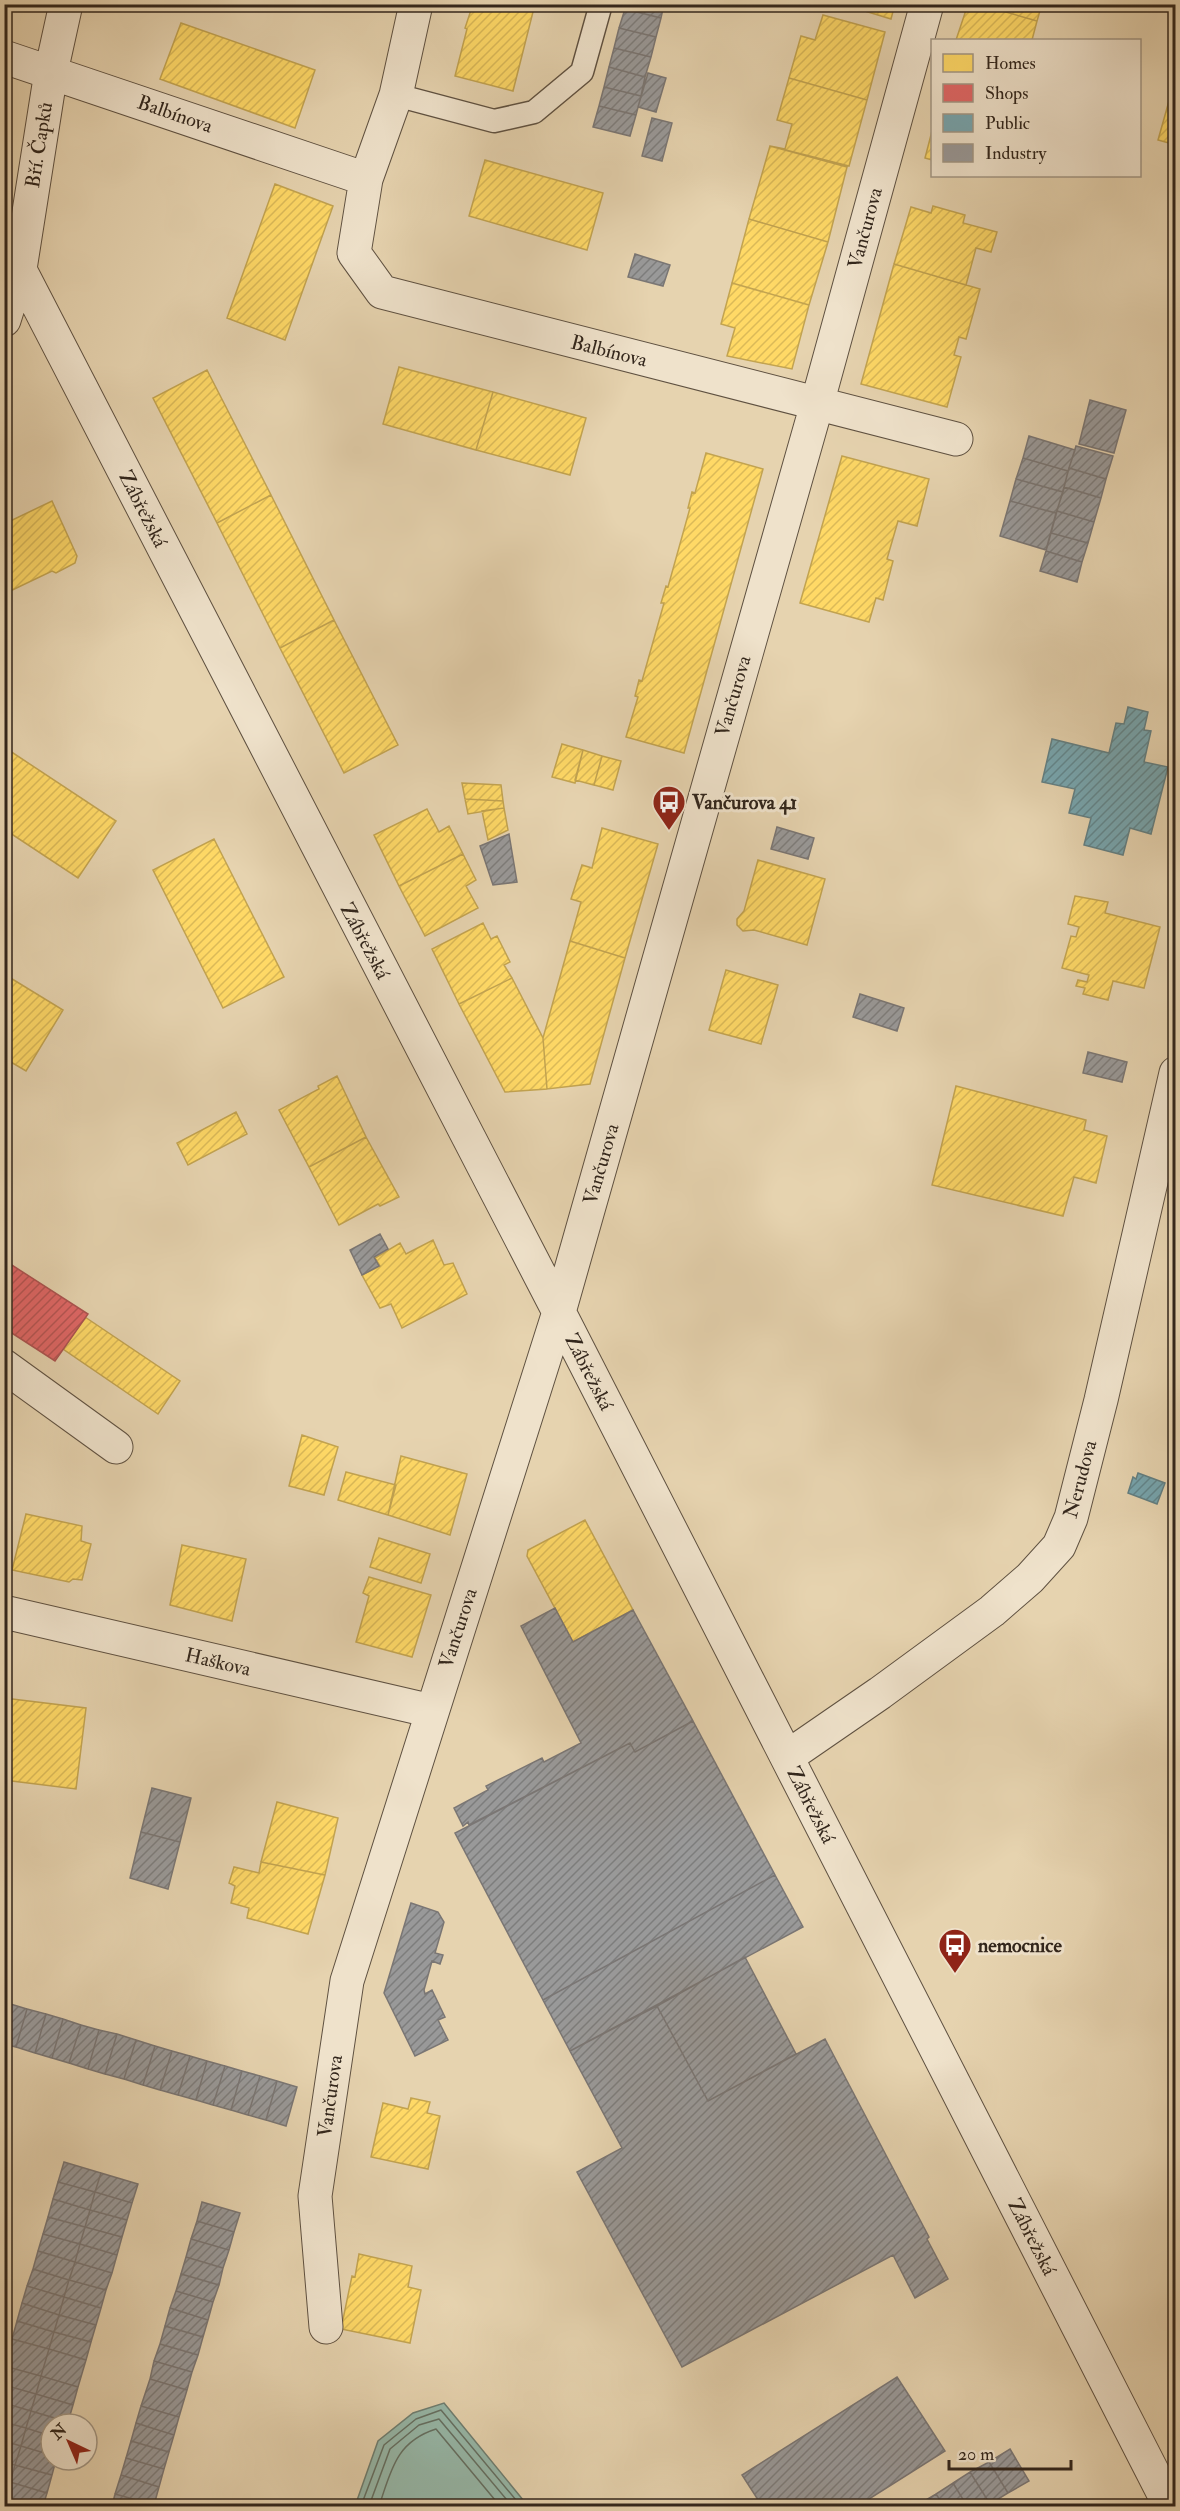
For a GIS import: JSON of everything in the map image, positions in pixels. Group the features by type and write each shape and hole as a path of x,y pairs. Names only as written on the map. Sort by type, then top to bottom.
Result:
{"street":[{"name":"Bří. Čapků","path":"4,320 66,4"},
{"name":"Balbínova","path":"416,4 396,95 366,179 354,253 382,292 956,439"},
{"name":"Vančurova","path":"326,2327 315,2196 347,1981 559,1312 817,404 927,4"},
{"name":"Balbínova","path":"4,57 366,179"},
{"name":"Zábřežská","path":"4,239 12,270 559,1312 1170,2506"},
{"name":"Nerudova","path":"787,1757 880,1693 992,1611 1030,1578 1059,1546 1071,1518 1101,1400 1176,1073"},
{"path":"4,1366 116,1447"},
{"name":"Haškova","path":"4,1612 432,1711"}],"lane":[{"path":"396,95 495,121 534,112 582,72 601,4"}],"water":[{"path":"444,2403 528,2506 355,2506 378,2441 413,2413"}],"building: Homes":[{"path":"473,4 535,4 513,91 455,76 467,29 465,28"},
{"path":"842,4 895,4 891,19"},
{"path":"968,4 978,4 1037,21 1032,39 956,39"},
{"path":"978,4 1042,4 1037,21"},
{"path":"823,15 885,32 867,100 789,78 801,36 815,40"},
{"path":"181,23 315,70 295,128 160,79"},
{"path":"1176,76 1176,145 1158,140"},
{"path":"789,78 867,100 849,166 770,146 785,149 792,124 777,120"},
{"path":"931,135 931,160 925,158"},
{"path":"770,146 847,167 828,242 749,219"},
{"path":"485,160 603,193 587,250 469,216"},
{"path":"275,184 333,206 285,340 227,318"},
{"path":"933,206 965,215 963,223 997,232 991,252 976,248 966,285 894,264 911,207 931,213"},
{"path":"749,219 828,242 809,305 732,283"},
{"path":"894,264 980,289 966,339 959,337 954,355 961,357 947,407 861,384"},
{"path":"732,283 809,305 792,369 727,356 735,328 721,324"},
{"path":"399,367 493,392 476,450 383,424"},
{"path":"207,370 271,495 217,523 153,398"},
{"path":"493,392 586,418 570,475 476,450"},
{"path":"706,453 763,469 684,753 626,737 638,697 635,696 639,680 642,681 664,603 661,603 666,586 668,587 690,508 688,508 692,492 695,493"},
{"path":"842,456 929,479 917,526 898,521 887,559 893,561 883,600 876,598 869,622 800,603"},
{"path":"271,495 334,620 280,648 217,523"},
{"path":"52,501 77,556 75,563 56,573 52,571 6,593 4,556 8,554 4,547 4,524"},
{"path":"334,620 398,745 344,773 280,648"},
{"path":"562,744 583,750 575,783 552,777"},
{"path":"4,747 116,821 78,878 4,829"},
{"path":"583,750 602,756 594,785 575,780"},
{"path":"602,756 621,761 613,790 594,785"},
{"path":"462,783 501,785 503,801 465,799"},
{"path":"465,799 503,801 504,808 468,814"},
{"path":"504,808 508,830 488,840 482,811"},
{"path":"427,809 439,832 449,826 463,854 399,886 374,835"},
{"path":"602,828 658,844 625,958 570,941 581,902 571,899 582,865 592,868"},
{"path":"214,839 284,977 223,1008 153,870"},
{"path":"463,854 476,880 466,886 478,908 425,936 399,886"},
{"path":"758,860 825,879 807,945 754,930 743,931 737,925 737,919 744,911"},
{"path":"1075,896 1108,902 1105,913 1160,927 1144,988 1113,981 1108,1000 1083,994 1085,988 1076,986 1078,980 1087,982 1089,975 1062,968 1071,936 1076,937 1079,927 1068,924"},
{"path":"483,923 491,939 497,936 510,962 504,965 512,978 459,1004 432,949"},
{"path":"570,941 625,958 590,1084 547,1089 543,1038"},
{"path":"726,970 778,985 761,1044 709,1030"},
{"path":"4,974 63,1010 26,1071 4,1058"},
{"path":"512,978 543,1038 547,1089 505,1092 459,1004"},
{"path":"337,1076 366,1137 309,1167 279,1110 319,1089 318,1086"},
{"path":"956,1086 1086,1120 1084,1130 1107,1136 1096,1183 1074,1177 1063,1216 932,1185"},
{"path":"236,1112 247,1134 188,1165 177,1143"},
{"path":"366,1137 399,1197 380,1206 378,1204 339,1225 309,1167"},
{"path":"433,1240 444,1265 453,1263 467,1294 402,1328 391,1304 380,1308 362,1275 380,1266 375,1258 400,1243 406,1254"},
{"path":"85,1317 180,1381 158,1414 63,1349"},
{"path":"302,1435 338,1447 324,1495 289,1486"},
{"path":"401,1456 467,1474 450,1535 388,1515"},
{"path":"346,1472 396,1485 388,1515 338,1500"},
{"path":"26,1514 82,1526 81,1541 91,1544 82,1580 73,1579 69,1582 12,1570"},
{"path":"585,1520 633,1610 573,1642 527,1556 528,1550"},
{"path":"379,1538 430,1554 421,1583 370,1567"},
{"path":"182,1545 246,1559 232,1621 170,1605"},
{"path":"369,1577 431,1595 412,1657 356,1642 369,1596 363,1593"},
{"path":"4,1698 86,1708 76,1789 4,1780"},
{"path":"277,1802 338,1818 325,1875 261,1862"},
{"path":"261,1862 325,1875 308,1934 247,1918 249,1908 231,1903 235,1886 229,1883 234,1867 259,1873"},
{"path":"411,2098 430,2102 427,2113 440,2116 428,2169 371,2157 383,2103 408,2109"},
{"path":"359,2254 412,2266 408,2287 421,2290 410,2343 341,2329"}],"building: Shops":[{"path":"4,1260 88,1314 55,1361 4,1328"}],"building: Public":[{"path":"1128,707 1148,712 1144,730 1151,731 1144,762 1168,767 1151,834 1130,828 1123,855 1084,845 1091,818 1069,813 1075,789 1042,782 1052,739 1109,753 1116,723 1124,724"},
{"path":"1138,1473 1165,1483 1157,1504 1128,1493 1133,1477 1136,1479"}],"building: Industry":[{"path":"626,4 664,4 661,18 625,9"},
{"path":"625,9 661,18 656,37 619,28"},
{"path":"619,28 656,37 651,57 614,48"},
{"path":"614,48 651,57 645,77 609,67"},
{"path":"609,67 645,77 641,96 604,87"},
{"path":"648,73 666,78 656,112 638,107"},
{"path":"604,87 641,96 636,115 599,106"},
{"path":"599,106 636,115 630,136 593,127"},
{"path":"652,118 672,123 662,161 642,156"},
{"path":"635,254 670,265 663,286 628,277"},
{"path":"1090,400 1126,410 1114,453 1079,444"},
{"path":"1029,436 1075,450 1068,471 1023,458"},
{"path":"1076,446 1113,456 1106,479 1069,468"},
{"path":"1023,458 1068,471 1063,492 1016,479"},
{"path":"1069,468 1106,479 1101,498 1064,487"},
{"path":"1016,479 1063,492 1056,513 1010,501"},
{"path":"1064,487 1101,498 1094,522 1057,511"},
{"path":"1010,501 1056,513 1046,550 1000,536"},
{"path":"1057,511 1094,522 1088,543 1051,533"},
{"path":"1051,533 1088,543 1082,562 1046,551"},
{"path":"1046,551 1082,562 1077,582 1040,571"},
{"path":"777,827 814,838 808,859 771,849"},
{"path":"509,834 517,882 493,885 480,846"},
{"path":"860,994 904,1008 897,1031 853,1017"},
{"path":"1088,1052 1127,1062 1122,1082 1083,1073"},
{"path":"380,1234 388,1249 374,1257 379,1266 362,1275 350,1250"},
{"path":"555,1608 573,1642 633,1610 693,1721 635,1752 630,1743 463,1826 454,1808 488,1790 486,1786 542,1758 544,1762 581,1743 521,1626"},
{"path":"693,1721 775,1875 543,2000 455,1833 630,1743 635,1752"},
{"path":"152,1788 191,1798 180,1842 141,1832"},
{"path":"141,1832 180,1842 168,1889 130,1878"},
{"path":"775,1875 803,1927 570,2051 543,2000"},
{"path":"411,1903 438,1912 444,1922 435,1953 443,1955 440,1964 432,1961 424,1990 425,1994 432,1990 445,2017 438,2020 448,2040 415,2056 384,1993"},
{"path":"745,1957 796,2054 708,2101 657,2006"},
{"path":"4,2002 27,2009 16,2047 4,2044"},
{"path":"657,2006 708,2101 825,2039 929,2237 927,2239 948,2279 915,2298 893,2255 682,2367 577,2172 622,2148 570,2051"},
{"path":"27,2009 46,2014 35,2053 16,2047"},
{"path":"46,2014 63,2019 52,2058 35,2053"},
{"path":"63,2019 81,2025 69,2063 52,2058"},
{"path":"81,2025 99,2030 88,2069 69,2063"},
{"path":"99,2030 117,2034 105,2074 88,2069"},
{"path":"117,2034 136,2040 124,2079 105,2074"},
{"path":"136,2040 155,2046 143,2085 124,2079"},
{"path":"155,2046 172,2051 160,2090 143,2085"},
{"path":"172,2051 190,2056 178,2095 160,2090"},
{"path":"190,2056 207,2061 196,2100 178,2095"},
{"path":"207,2061 225,2066 213,2105 196,2100"},
{"path":"225,2066 242,2071 231,2110 213,2105"},
{"path":"242,2071 260,2076 248,2115 231,2110"},
{"path":"260,2076 277,2081 266,2120 248,2115"},
{"path":"277,2081 297,2087 286,2126 266,2120"},
{"path":"64,2162 101,2173 95,2192 58,2182"},
{"path":"101,2173 138,2184 132,2203 95,2192"},
{"path":"58,2182 95,2192 90,2210 53,2199"},
{"path":"95,2192 132,2203 127,2220 90,2210"},
{"path":"53,2199 90,2210 85,2227 48,2217"},
{"path":"202,2202 240,2213 234,2232 197,2221"},
{"path":"90,2210 127,2220 122,2237 85,2227"},
{"path":"48,2217 85,2227 80,2244 43,2234"},
{"path":"197,2221 234,2232 229,2250 191,2239"},
{"path":"85,2227 122,2237 117,2255 80,2244"},
{"path":"43,2234 80,2244 75,2262 38,2251"},
{"path":"191,2239 229,2250 223,2268 186,2257"},
{"path":"80,2244 117,2255 112,2273 75,2262"},
{"path":"38,2251 75,2262 69,2280 33,2269"},
{"path":"186,2257 223,2268 219,2285 181,2274"},
{"path":"75,2262 112,2273 106,2290 69,2280"},
{"path":"33,2269 69,2280 64,2297 27,2286"},
{"path":"181,2274 219,2285 213,2302 176,2291"},
{"path":"69,2280 106,2290 101,2308 64,2297"},
{"path":"27,2286 64,2297 59,2315 22,2303"},
{"path":"176,2291 213,2302 208,2320 170,2308"},
{"path":"64,2297 101,2308 96,2325 59,2315"},
{"path":"22,2303 59,2315 54,2332 17,2321"},
{"path":"170,2308 208,2320 203,2337 165,2326"},
{"path":"59,2315 96,2325 91,2342 54,2332"},
{"path":"17,2321 54,2332 49,2349 12,2339"},
{"path":"165,2326 203,2337 198,2355 160,2344"},
{"path":"54,2332 91,2342 86,2360 49,2349"},
{"path":"12,2339 49,2349 41,2376 4,2366"},
{"path":"160,2344 198,2355 192,2372 154,2361"},
{"path":"49,2349 86,2360 78,2387 41,2376"},
{"path":"154,2361 192,2372 187,2390 150,2379"},
{"path":"4,2366 41,2376 36,2394 4,2385"},
{"path":"41,2376 78,2387 73,2405 36,2394"},
{"path":"897,2377 945,2451 858,2506 762,2506 742,2475"},
{"path":"150,2379 187,2390 179,2417 141,2406"},
{"path":"4,2385 36,2394 31,2411 4,2403"},
{"path":"36,2394 73,2405 71,2412 39,2413 31,2411"},
{"path":"4,2403 31,2411 26,2428 4,2422"},
{"path":"141,2406 179,2417 174,2435 136,2423"},
{"path":"31,2411 39,2413 39,2432 26,2428"},
{"path":"4,2422 26,2428 21,2446 4,2441"},
{"path":"136,2423 174,2435 169,2452 131,2441"},
{"path":"26,2428 39,2432 39,2451 21,2446"},
{"path":"4,2441 21,2446 15,2465 4,2462"},
{"path":"131,2441 169,2452 164,2469 126,2458"},
{"path":"21,2446 39,2451 39,2471 15,2465"},
{"path":"1010,2449 1029,2481 1008,2493 989,2462"},
{"path":"126,2458 164,2469 159,2487 121,2475"},
{"path":"4,2462 15,2465 10,2482 4,2480"},
{"path":"989,2462 1008,2493 990,2504 970,2472"},
{"path":"15,2465 52,2475 47,2493 10,2482"},
{"path":"970,2472 990,2504 967,2506 953,2483"},
{"path":"121,2475 159,2487 154,2505 115,2494"},
{"path":"10,2482 47,2493 43,2506 32,2506 5,2499"},
{"path":"953,2483 967,2506 944,2506 936,2494"},
{"path":"115,2494 154,2505 154,2506 112,2506"},
{"path":"936,2494 944,2506 920,2506 919,2504"},
{"path":"5,2499 32,2506 4,2506"}],"place":[{"name":"Vančurova 41","path":"669,831"},
{"name":"nemocnice","path":"955,1974"}]}
